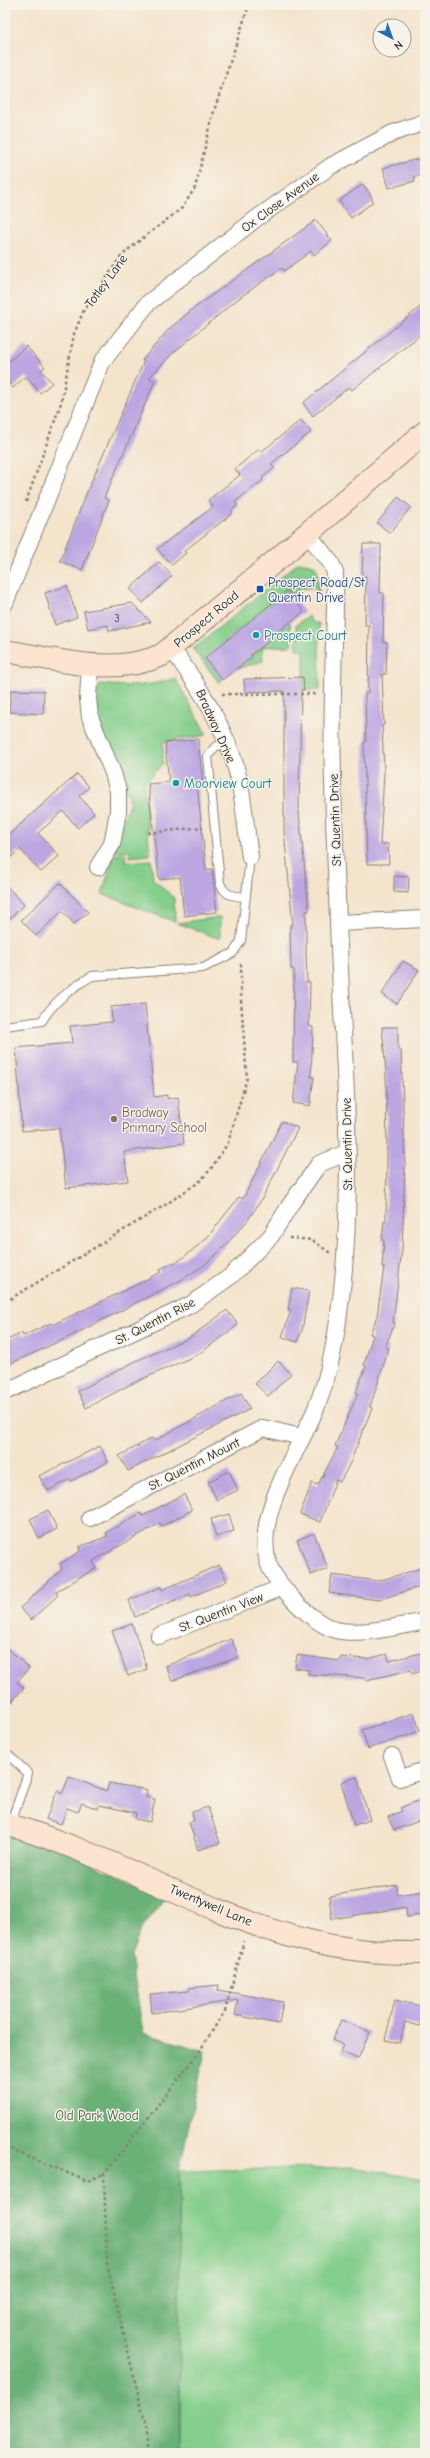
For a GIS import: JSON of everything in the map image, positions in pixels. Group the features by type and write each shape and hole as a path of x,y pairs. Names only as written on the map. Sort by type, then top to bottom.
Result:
{"street":[{"name":"Ox Close Avenue","path":"5,603 102,362 148,303 257,218 331,166 393,133 425,122"},
{"name":"Prospect Road","path":"5,651 90,664 135,664 148,661 172,649 425,432"},
{"name":"St. Quentin Drive","path":"308,533 331,562 335,573 333,694 338,923 347,1108 346,1153 348,1206 338,1320 328,1370 316,1408 285,1470 270,1514 266,1540 269,1565 283,1587 301,1609 336,1630 378,1630 425,1621"},
{"name":"Bradway Drive","path":"172,649 203,694 226,743 242,796 250,857"},
{"path":"90,664 88,699 90,717 113,773 118,791 118,812 112,844 98,867"},
{"path":"338,923 425,919"},
{"name":"St. Quentin Rise","path":"5,1392 190,1305 231,1276 271,1236 290,1205 319,1164 346,1153"},
{"name":"St. Quentin Mount","path":"90,1518 263,1428 301,1437"},
{"name":"St. Quentin View","path":"159,1636 283,1587"},
{"path":"392,1756 400,1778 425,1770"},
{"name":"Twentywell Lane","path":"7,1825 65,1843 251,1922 288,1936 314,1942 376,1950 425,1954"}],"lane":[{"path":"226,743 215,747 208,756 220,883 223,890 228,895 246,897"},
{"path":"5,1026 42,1021 46,1013 77,985 92,976 203,968 237,950 241,941 250,857"},
{"path":"5,1752 28,1773 7,1825"}],"path":[{"name":"Totley Lane","path":"26,504 61,403 74,334 83,312 119,259 130,248 182,208 195,188 214,111 250,5"},
{"path":"203,694 333,694"},
{"path":"148,832 201,827"},
{"path":"5,1302 166,1205 199,1182 210,1170 228,1143 247,1078 241,1000 240,953 237,950"},
{"path":"271,1236 312,1240 343,1263"},
{"path":"5,2147 87,2181 104,2174 197,2056 225,2011 244,1943"},
{"path":"104,2174 107,2264 147,2431 147,2453"}],"green space":[{"path":"299,562 314,565 317,570 319,594 315,588 302,588 292,595 288,590 206,659 222,680 219,683 193,649"},
{"path":"308,616 313,623 319,623 320,690 304,690 304,650 297,649 296,625"},
{"path":"290,622 292,643 290,646 262,647 263,661 236,669"},
{"path":"175,678 207,735 163,742 163,763 144,784 150,855 130,857 130,851 114,852 130,800 106,742 101,725 97,695 100,684 138,686"},
{"path":"125,854 126,862 151,860 153,879 174,898 175,922 102,894 114,855"},
{"path":"220,917 220,939 177,923"},
{"name":"Old Park Wood","path":"5,1833 53,1847 166,1896 141,1929 131,1956 143,2033 205,2051 179,2171 180,2453 5,2453"},
{"path":"352,2167 425,2180 425,2453 180,2453 179,2171"}],"building":[{"path":"425,157 425,175 414,176 415,181 389,188 383,168"},
{"path":"363,184 372,197 372,203 351,218 339,201"},
{"path":"316,220 332,241 314,255 311,251 284,271 282,268 239,298 173,353 149,378 155,381 104,498 109,500 82,570 60,561 87,492 144,361 142,360 170,328 193,309"},
{"path":"425,303 425,331 352,390 349,387 313,416 303,403"},
{"path":"26,346 45,367 41,370 52,383 40,393 26,376 13,388 5,378 5,365"},
{"path":"301,420 311,432 271,464 274,468 262,478 263,480 235,502 238,505 231,511 233,513 184,551 186,553 172,565 157,549 213,507 208,500 240,475 235,469 259,449 261,452"},
{"path":"398,497 411,507 390,533 377,523"},
{"path":"363,544 381,544 380,593 384,593 383,642 387,642 386,674 382,674 384,773 380,844 388,844 389,864 367,864 364,742 366,742 365,693 368,693 369,625 365,625 366,576 362,576"},
{"path":"159,562 172,576 143,603 130,589"},
{"path":"67,586 77,617 55,625 45,593"},
{"name":"Prospect Court","path":"288,590 304,612 277,632 278,634 251,655 252,657 222,680 205,658"},
{"path":"132,603 151,622 109,631 108,625 88,629 84,611"},
{"path":"303,677 304,690 301,690 299,813 309,911 306,911 306,951 307,982 310,982 309,1026 313,1027 311,1077 314,1077 310,1106 293,1103 298,1062 293,1062 294,969 291,969 290,925 293,925 284,831 284,691 245,692 244,679"},
{"path":"11,690 44,691 43,714 9,712"},
{"path":"198,739 203,782 197,783 206,870 212,869 217,912 184,916 180,877 159,879 148,784 169,782 165,743"},
{"path":"77,774 89,787 79,796 94,813 78,828 63,811 38,833 59,856 41,872 20,849 5,863 5,838"},
{"path":"394,876 409,877 408,893 394,892"},
{"path":"60,883 88,912 74,924 62,911 36,936 21,920"},
{"path":"5,884 24,905 5,923"},
{"path":"403,961 419,970 397,1004 382,994"},
{"path":"145,1004 154,1097 167,1095 167,1099 178,1097 184,1143 124,1152 128,1181 66,1188 59,1128 22,1131 16,1048 72,1043 70,1026 112,1022 111,1007"},
{"path":"382,1027 398,1027 398,1050 401,1050 405,1166 402,1249 393,1322 395,1323 385,1347 389,1348 370,1407 372,1408 350,1463 340,1482 336,1480 320,1522 300,1514 312,1483 318,1485 338,1447 335,1446 358,1393 356,1392 366,1366 364,1365 373,1335 370,1334 377,1316 384,1267 382,1267 384,1241 382,1240 384,1221 386,1221 387,1157 386,1072"},
{"path":"282,1121 298,1128 263,1197 248,1220 224,1247 203,1266 181,1280 69,1337 5,1366 5,1341 22,1333 23,1336 51,1323 52,1325 136,1285 161,1272 160,1269 180,1260 206,1239 239,1197 243,1199"},
{"path":"292,1288 309,1291 302,1330 297,1342 282,1337 291,1310 288,1310"},
{"path":"227,1310 238,1325 199,1354 129,1385 86,1408 78,1391 136,1361 189,1338"},
{"path":"278,1361 291,1374 268,1396 255,1384"},
{"path":"241,1393 250,1409 128,1471 119,1456 152,1438 154,1441"},
{"path":"100,1446 108,1462 71,1481 70,1479 48,1491 39,1476"},
{"path":"229,1471 238,1490 217,1500 208,1482"},
{"path":"184,1494 192,1510 162,1526 160,1523 93,1561 96,1568 55,1592 58,1595 31,1620 20,1608 62,1569 60,1564 80,1551 79,1547 108,1536 106,1533 141,1513 143,1516"},
{"path":"48,1510 57,1529 39,1538 30,1519"},
{"path":"229,1514 234,1531 216,1537 211,1519"},
{"path":"314,1533 328,1569 311,1575 297,1540"},
{"path":"219,1565 227,1581 191,1597 190,1594 135,1617 129,1600 161,1587 162,1590"},
{"path":"425,1567 425,1585 378,1600 329,1593 332,1575 378,1581"},
{"path":"132,1624 147,1669 128,1676 112,1631"},
{"path":"231,1639 239,1657 172,1681 166,1666"},
{"path":"5,1646 29,1668 17,1682 24,1688 5,1709"},
{"path":"425,1652 425,1670 412,1674 411,1670 366,1680 365,1678 308,1674 309,1670 295,1668 297,1655 340,1661 340,1657 367,1659 387,1654 389,1661"},
{"path":"414,1713 420,1731 368,1749 362,1730"},
{"path":"69,1777 107,1791 109,1783 147,1790 146,1797 155,1799 150,1822 135,1819 136,1813 99,1805 98,1809 82,1803 78,1812 67,1808 61,1824 46,1819 57,1791 62,1794"},
{"path":"357,1777 370,1820 354,1825 341,1782"},
{"path":"425,1798 425,1819 394,1830 388,1817 402,1811 400,1808"},
{"path":"208,1807 220,1843 198,1850 189,1822 194,1821 192,1812"},
{"path":"397,1885 398,1895 425,1891 425,1914 407,1917 406,1907 332,1919 329,1896"},
{"path":"219,1985 218,1990 283,2002 279,2024 235,2015 238,2000 152,2013 150,1994 189,1991 189,1988"},
{"path":"395,2000 424,2007 420,2026 405,2022 400,2043 385,2040"},
{"path":"341,2020 370,2032 358,2059 341,2052 344,2045 332,2040"}],"place":[{"name":"Prospect Road/St Quentin Drive","path":"260,589"},
{"name":"Prospect Court","path":"256,635"},
{"name":"Moorview Court","path":"176,783"},
{"name":"Bradway Primary School","path":"114,1119"}]}
